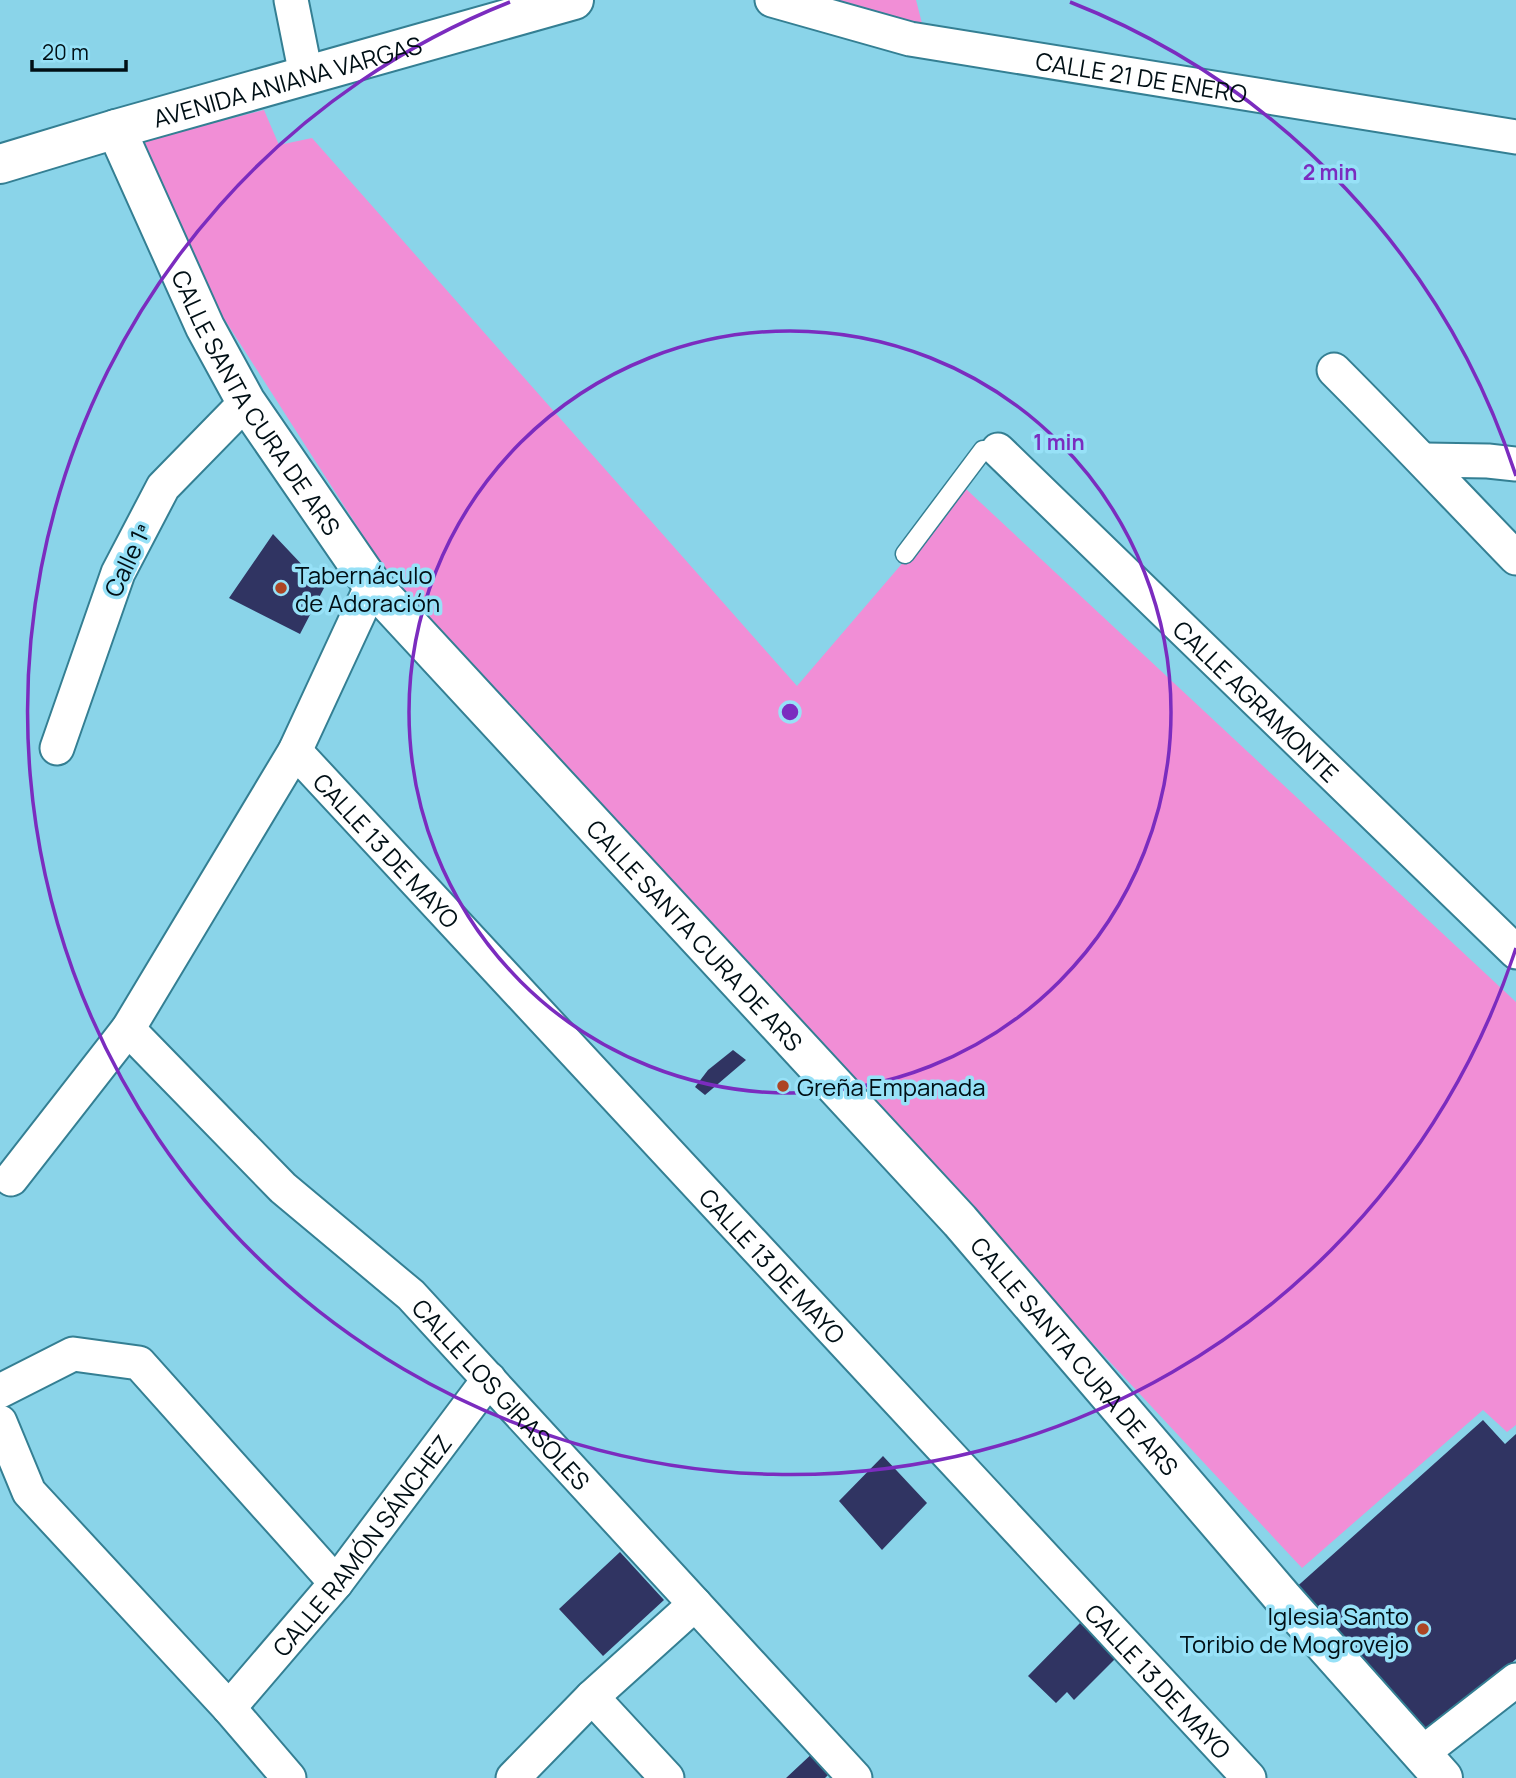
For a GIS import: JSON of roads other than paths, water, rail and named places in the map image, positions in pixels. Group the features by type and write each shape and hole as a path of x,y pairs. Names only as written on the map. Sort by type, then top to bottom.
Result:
{"street":[{"path":"291,0 306,75"},
{"name":"AVENIDA ANIANA VARGAS","path":"0,164 306,75 495,11 574,0"},
{"name":"CALLE 21 DE ENERO","path":"772,0 910,39 1516,137"},
{"name":"CALLE SANTA CURA DE ARS","path":"116,129 205,327 246,402 372,585 960,1221 1264,1576 1432,1766"},
{"path":"1334,370 1425,460 1468,510 1516,558"},
{"name":"Calle 1ª","path":"57,747 118,573 163,486 246,402"},
{"name":"CALLE AGRAMONTE","path":"998,450 1516,952"},
{"path":"1425,460 1516,464"},
{"path":"11,1179 128,1029 295,751 372,585"},
{"name":"CALLE 13 DE MAYO","path":"295,751 1249,1778"},
{"name":"CALLE LOS GIRASOLES","path":"128,1029 283,1188 411,1295 855,1778"},
{"path":"0,1391 74,1354 139,1363 336,1583"},
{"name":"CALLE RAMÓN SÁNCHEZ","path":"229,1708 336,1583 489,1379"},
{"path":"0,1422 29,1492 229,1708 289,1778"},
{"path":"513,1778 592,1697 695,1604"},
{"path":"1432,1766 1516,1680"},
{"path":"592,1697 667,1778"}],"lane":[{"path":"905,554 983,450 998,450"}],"place":[{"name":"Tabernáculo de Adoración","path":"281,588"},
{"name":"Greña Empanada","path":"783,1086"},
{"name":"Iglesia Santo Toribio de Mogrovejo","path":"1423,1629"}]}
